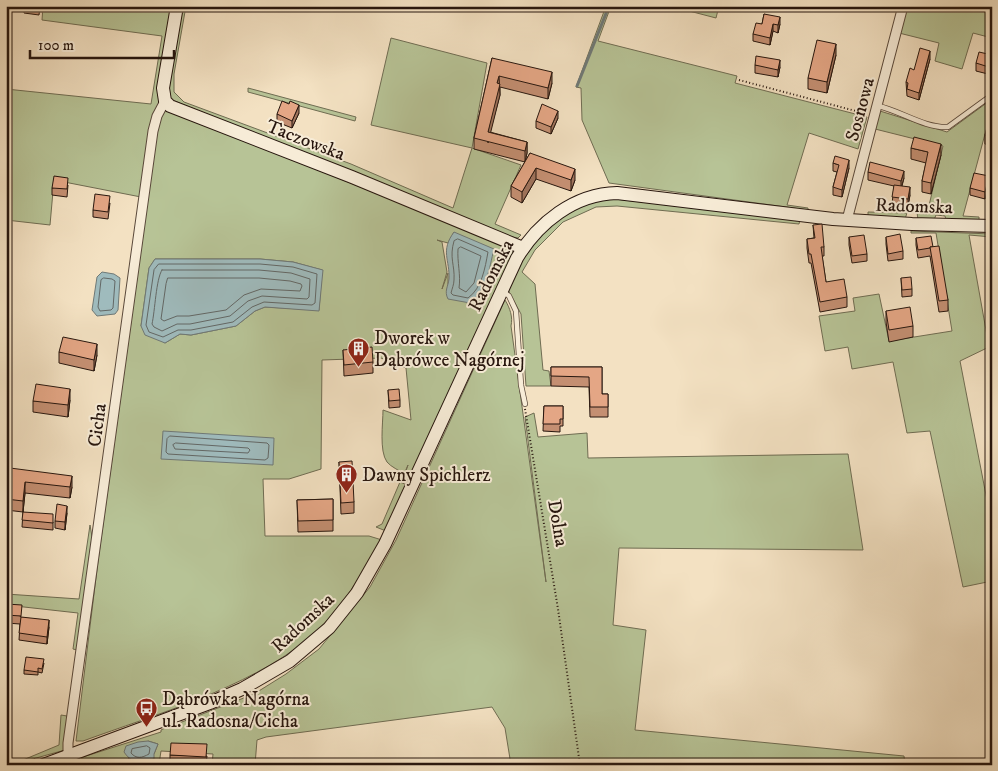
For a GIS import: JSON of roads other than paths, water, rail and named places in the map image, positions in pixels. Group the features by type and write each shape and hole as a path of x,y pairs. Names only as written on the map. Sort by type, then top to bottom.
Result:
{"street":[{"path":"165,101 163,79 177,6"},
{"name":"Sosnowa","path":"847,220 903,6"},
{"name":"Taczowska","path":"165,101 177,109 352,176 523,248"},
{"name":"Cicha","path":"70,760 68,743 153,131 157,116 165,101"},
{"name":"Radomska","path":"43,765 70,760 242,690 290,661 329,628 357,593 385,544 501,290 523,248 537,231 558,213 581,200 606,194 631,195 747,210 847,220 992,226"}],"lane":[{"path":"876,106 942,128 948,127 992,94"},
{"path":"501,290 509,296 516,311 521,385 525,404"}],"water":[{"path":"454,232 494,249 484,285 476,298 470,303 448,299 447,296 449,272 447,245"},
{"path":"155,259 260,259 293,262 323,270 319,311 265,307 255,311 236,326 191,335 180,334 165,343 145,335 141,326 149,268"},
{"path":"102,272 114,274 120,278 118,310 115,314 97,316 92,310 97,277"},
{"path":"163,431 274,438 273,465 161,459"},
{"path":"148,741 158,744 154,759 146,761 146,764 134,761 124,752 126,746"}],"waterway":[{"path":"577,86 609,6"}],"place":[{"name":"Dworek w Dąbrówce Nagórnej","path":"358,367"},
{"name":"Dawny Spichlerz","path":"346,493"},
{"name":"Dąbrówka Nagórna ul. Radosna/Cicha","path":"146,728"}]}
